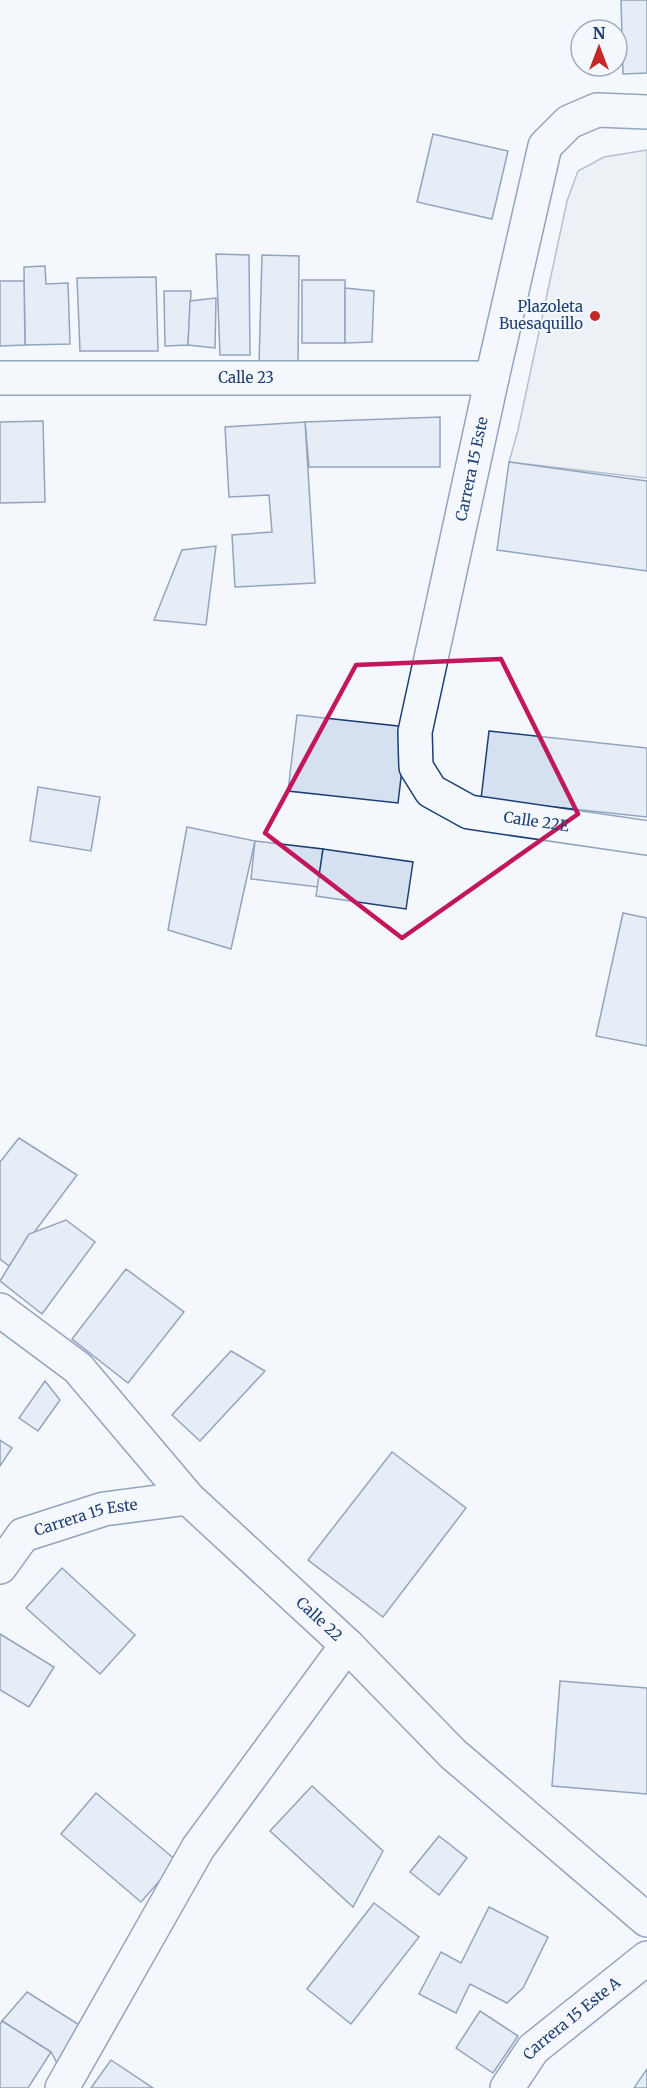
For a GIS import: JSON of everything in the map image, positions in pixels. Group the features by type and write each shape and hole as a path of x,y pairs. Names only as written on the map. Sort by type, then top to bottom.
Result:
{"street":[{"name":"Carrera 15 Este","path":"431,790 416,767 415,732 545,146 569,122 597,110 647,112"},
{"name":"Calle 23","path":"0,378 492,378"},
{"name":"Calle 22E","path":"431,790 469,812 647,838"},
{"name":"Calle 22","path":"0,1310 78,1368 188,1498 347,1645 453,1754 647,1920"},
{"name":"Carrera 15 Este","path":"0,1567 23,1535 104,1509 188,1498"},
{"path":"62,2088 198,1848 347,1645"},
{"name":"Carrera 15 Este A","path":"507,2088 533,2049 647,1958"}],"highlighted area":[{"path":"501,659 578,814 402,938 265,833 356,665"}],"shaded area":[{"name":"Plazoleta Buesaquillo","path":"647,150 647,478 509,462 518,430 567,201 578,171 604,157"}],"building":[{"path":"621,0 647,0 647,73 629,74 629,18 621,18"},
{"path":"433,134 508,151 492,219 417,202"},
{"path":"216,254 249,255 250,355 220,355"},
{"path":"262,255 299,256 298,365 259,365"},
{"path":"45,266 46,284 68,283 70,344 25,345 24,267"},
{"path":"156,277 158,351 80,351 77,278"},
{"path":"302,280 345,280 345,343 302,343"},
{"path":"0,281 24,281 25,345 0,346"},
{"path":"345,288 374,291 372,342 345,343"},
{"path":"164,291 191,291 188,345 165,346"},
{"path":"216,298 215,348 188,345 190,301"},
{"path":"440,417 440,467 309,467 305,422"},
{"path":"43,421 45,502 0,503 0,422"},
{"path":"305,422 315,583 235,587 232,535 272,532 269,495 229,497 225,427"},
{"path":"509,462 647,481 647,571 497,550"},
{"path":"216,546 206,625 154,620 182,550"},
{"path":"297,715 407,727 398,803 288,791"},
{"path":"489,731 647,748 647,817 481,799"},
{"path":"38,787 100,797 91,851 30,841"},
{"path":"187,827 255,841 231,949 168,930"},
{"path":"255,841 323,849 318,887 251,879"},
{"path":"323,849 413,862 406,909 316,896"},
{"path":"623,913 647,918 647,1046 596,1036"},
{"path":"19,1138 77,1175 9,1266 0,1259 0,1162"},
{"path":"66,1220 95,1242 42,1314 0,1281 29,1234"},
{"path":"126,1269 184,1312 128,1383 72,1339"},
{"path":"231,1351 265,1371 200,1441 172,1415"},
{"path":"45,1381 60,1400 38,1431 19,1418"},
{"path":"0,1440 12,1448 0,1466"},
{"path":"392,1452 466,1508 383,1617 308,1560"},
{"path":"62,1568 135,1635 100,1674 26,1608"},
{"path":"0,1634 54,1667 29,1707 0,1690"},
{"path":"560,1681 647,1688 647,1794 552,1786"},
{"path":"312,1786 383,1851 353,1907 270,1831"},
{"path":"96,1793 177,1861 141,1902 61,1834"},
{"path":"439,1836 467,1858 439,1895 410,1872"},
{"path":"374,1903 419,1937 351,2024 307,1989"},
{"path":"489,1907 548,1937 523,1988 507,2003 470,1984 456,2013 419,1994 441,1952 461,1963"},
{"path":"27,1992 81,2026 58,2065 51,2052 2,2021"},
{"path":"480,2011 518,2036 493,2073 456,2048"},
{"path":"2,2021 51,2052 28,2088 0,2088 0,2024"},
{"path":"111,2060 153,2088 91,2088"},
{"path":"647,2069 647,2088 634,2088"}],"place":[{"name":"Plazoleta Buesaquillo","path":"595,316"}]}
